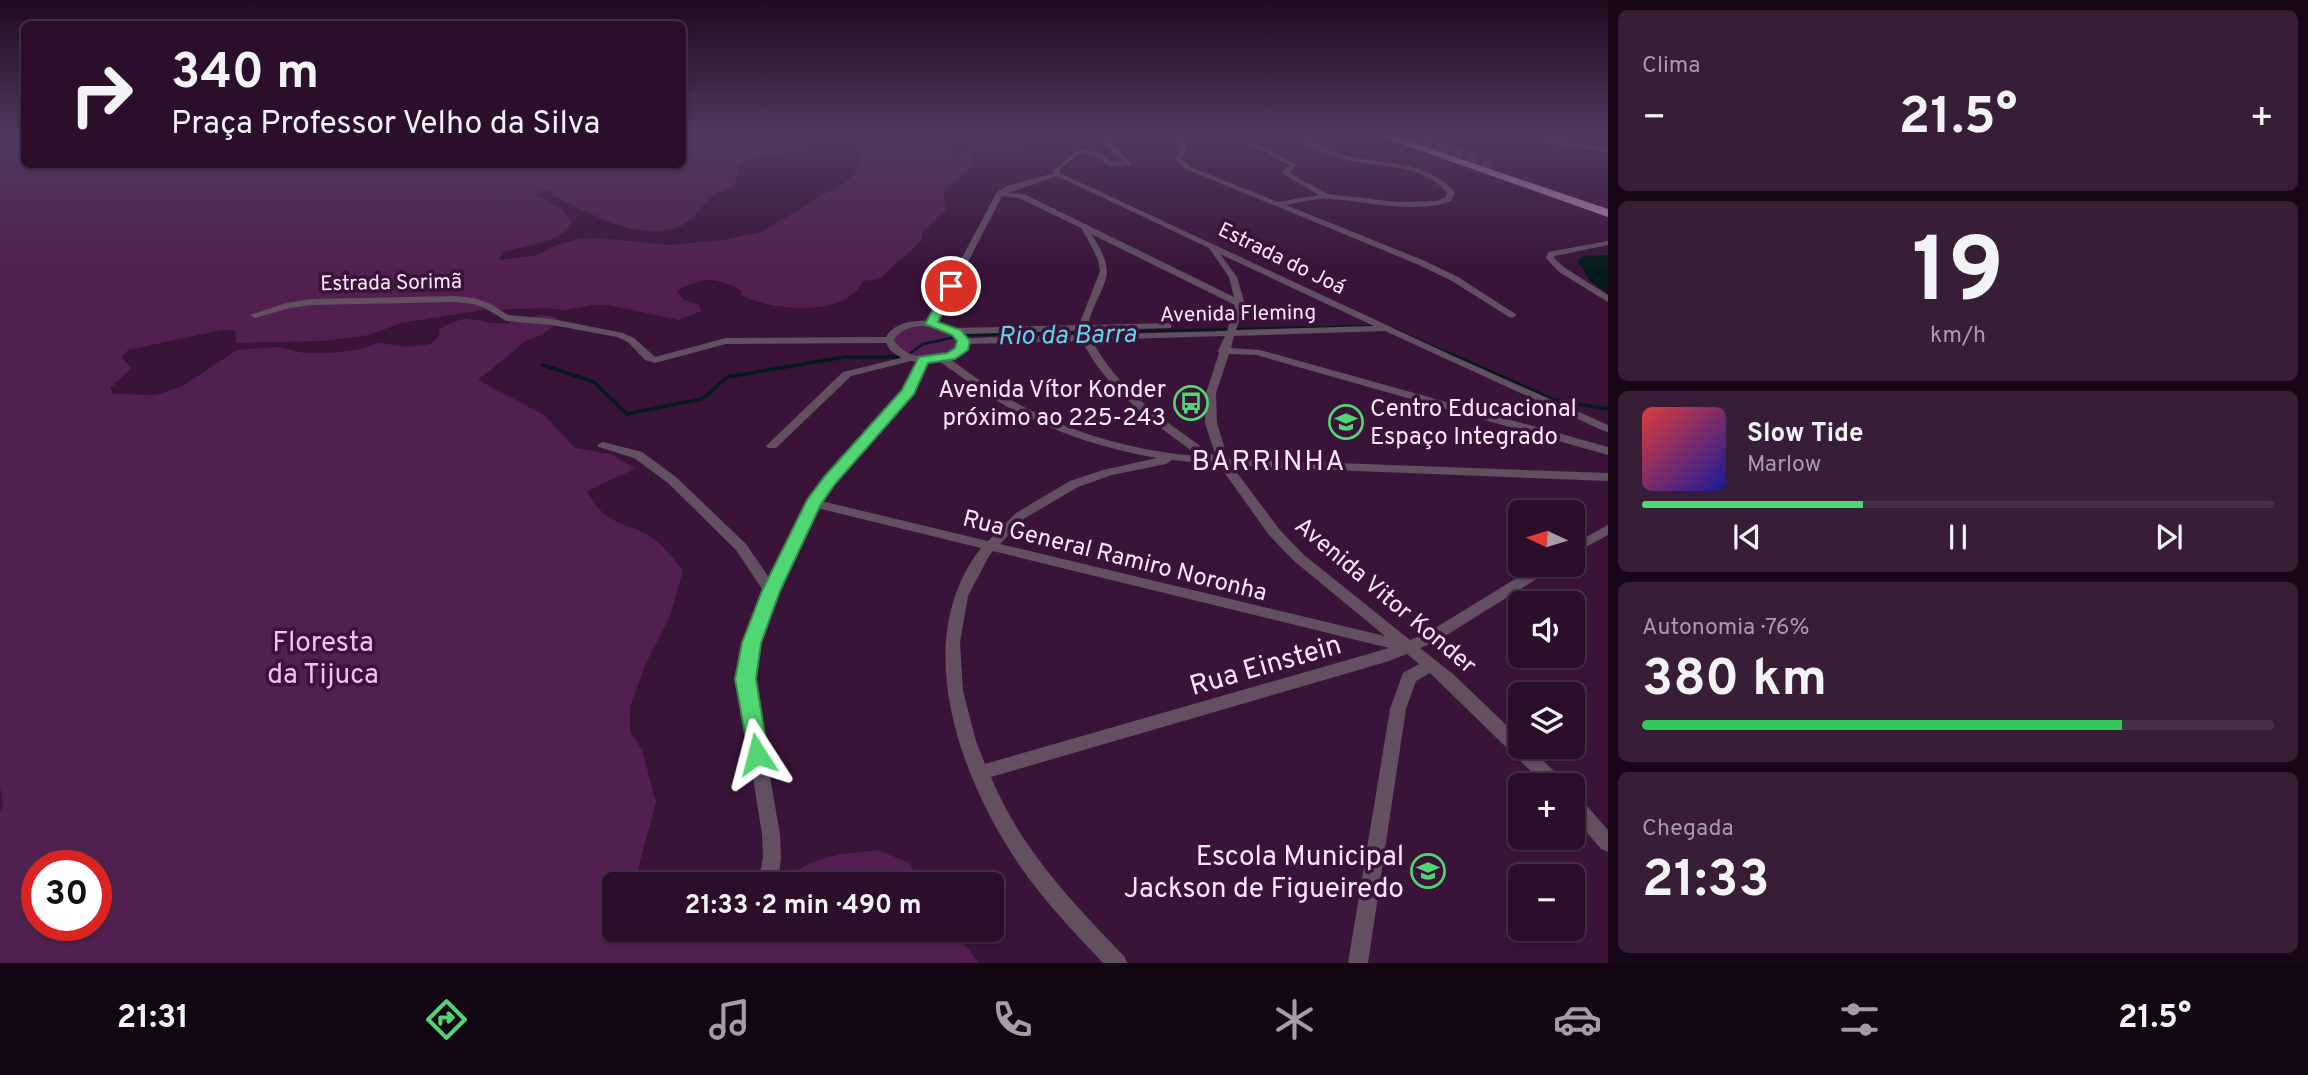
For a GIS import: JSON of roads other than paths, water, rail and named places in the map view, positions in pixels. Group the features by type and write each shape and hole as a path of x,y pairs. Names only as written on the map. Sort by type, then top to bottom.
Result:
{"highway":[{"path":"1518,182 1576,203 1608,221"},
{"path":"1523,182 1608,209"},
{"path":"1531,182 1608,209"},
{"path":"1536,182 1608,209"}],"street":[{"path":"913,357 891,345 889,340 898,329 919,323 931,324 1000,194 1030,182"},
{"name":"Estrada do Joá","path":"1075,182 1387,329 1608,429"},
{"path":"1226,182 1422,263 1455,279 1511,315"},
{"path":"1301,182 1326,196"},
{"path":"1278,204 1326,196 1417,205 1448,200 1451,193 1440,182"},
{"path":"1000,194 1021,196 1240,304"},
{"path":"1082,227 1102,257 1105,271 1084,332 1100,366 1116,385 1218,462"},
{"path":"1094,244 1116,243"},
{"path":"1608,243 1559,250 1551,254 1550,258 1562,270 1608,299"},
{"path":"1212,245 1237,284 1240,304"},
{"path":"1224,261 1229,258 1244,260"},
{"name":"Estrada Sorimã","path":"255,315 289,305 312,302 456,299 481,302 506,318 552,322 620,335 631,340 649,358 655,360 726,341 889,340"},
{"name":"Avenida Vitor Konder","path":"1240,304 1211,393 1211,423 1218,462 1274,533 1299,558 1430,665 1486,714 1545,773"},
{"name":"Avenida Fleming","path":"1234,329 1372,322"},
{"name":"Avenida Fleming","path":"931,324 959,336 1234,329 1387,329"},
{"path":"772,446 847,374 913,357 943,359 961,350 959,336"},
{"path":"1223,351 1256,352 1608,452"},
{"path":"770,872 771,834 746,679 752,643 771,591 813,503 829,481 909,391 913,357"},
{"path":"943,359 1002,400 1052,425 1098,443 1173,459 1608,477"},
{"path":"603,445 638,455 672,480 741,547 771,591"},
{"path":"1117,963 1060,904 1015,842 980,773 957,715 951,651 962,588 986,547 1018,518 1076,483 1118,470 1173,459"},
{"name":"Rua General Ramiro Noronha","path":"813,503 1407,647"},
{"path":"1586,542 1608,529"},
{"name":"Rua Einstein","path":"980,773 1313,678 1407,647 1432,637 1528,578"},
{"path":"1358,963 1398,709 1409,677 1430,665"},
{"path":"1585,817 1608,843"}],"waterway":[{"name":"Rio da Barra","path":"909,354 923,344 966,335 1376,326"},
{"name":"Rio da Barra","path":"1391,328 1457,357"},
{"name":"Rio da Barra","path":"1453,355 1554,400 1608,409"},
{"name":"Rio da Barra","path":"543,365 594,382 627,414 702,399 727,377 845,357 902,357"}],"place":[{"name":"Avenida Vítor Konder próximo ao 225-243","path":"1191,403"},
{"name":"Centro Educacional Espaço Integrado","path":"1346,422"},
{"name":"Escola Municipal Jackson de Figueiredo","path":"1428,871"}],"district":[{"name":"BARRINHA","path":"1269,460"}],"park label":[{"name":"Floresta da Tijuca","path":"323,657"}]}
